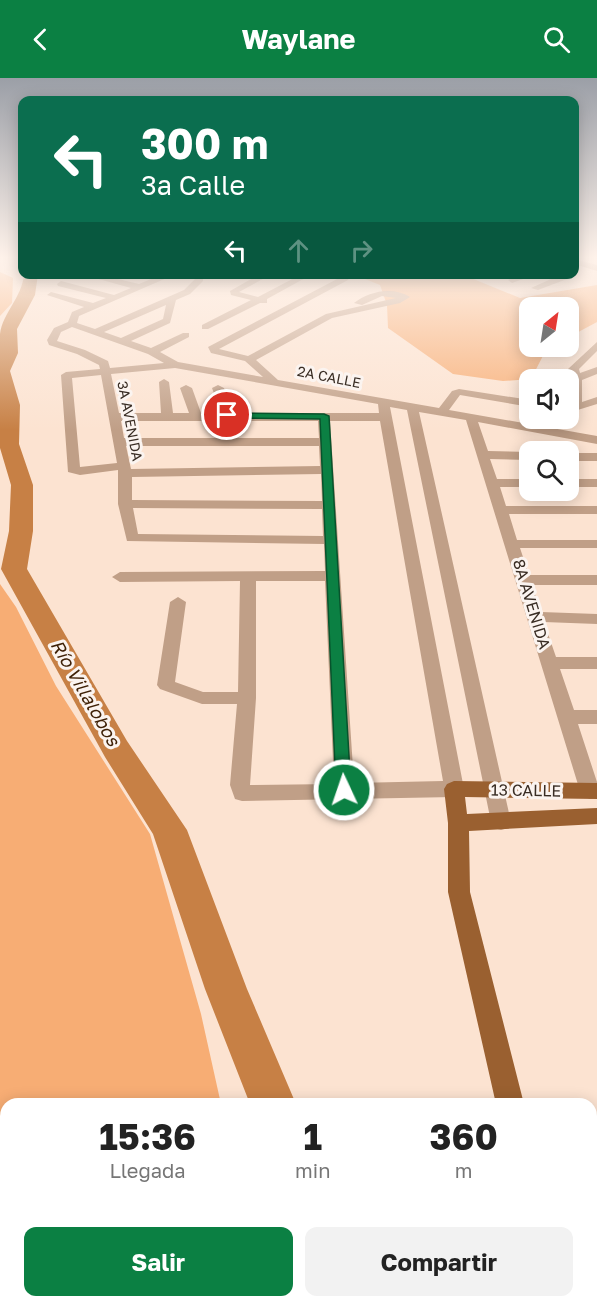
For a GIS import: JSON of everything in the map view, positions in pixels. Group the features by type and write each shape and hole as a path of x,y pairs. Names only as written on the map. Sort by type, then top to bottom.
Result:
{"main road":[{"name":"13 CALLE","path":"454,789 594,791"},
{"path":"454,789 458,823 459,892 509,1098"},
{"name":"13 CALLE","path":"458,823 597,816"}],"street":[{"path":"74,319 79,315"},
{"path":"96,332 133,315"},
{"path":"123,341 167,321 168,315"},
{"path":"205,327 229,315"},
{"path":"274,382 249,359 215,351 213,347 275,315"},
{"path":"249,359 328,315"},
{"name":"2A CALLE","path":"74,319 96,332 152,352 175,365 274,382 385,409 412,407 597,440"},
{"name":"3A AVENIDA","path":"74,319 54,333 51,340 53,343 104,363 120,442 124,469 125,504 131,536 330,540"},
{"path":"152,352 186,336"},
{"path":"573,369 596,346"},
{"path":"175,365 66,376 74,469 80,471 124,469 326,470"},
{"path":"579,377 597,370"},
{"path":"164,382 167,416"},
{"path":"186,388 196,416"},
{"path":"218,388 227,415"},
{"path":"442,412 459,392 519,402"},
{"path":"579,407 597,400"},
{"path":"412,407 501,822"},
{"path":"115,417 324,416 385,409 454,789 242,793 240,785 247,698 248,578"},
{"path":"324,416 344,790"},
{"name":"8A AVENIDA","path":"471,418 525,580 566,717 594,791"},
{"path":"120,442 326,442"},
{"path":"484,455 519,456"},
{"path":"579,457 597,457"},
{"path":"493,483 519,483"},
{"path":"579,483 597,483"},
{"path":"125,504 328,505"},
{"path":"502,510 597,510"},
{"path":"513,544 597,544"},
{"path":"120,577 333,576"},
{"path":"525,580 597,580"},
{"path":"178,602 166,685 202,698 247,698"},
{"path":"536,617 597,619"},
{"path":"550,663 597,663"},
{"path":"566,717 597,717"}],"shaded area":[{"path":"387,315 519,315 519,357 542,357 536,369 519,369 519,380 503,381 453,374 388,328"},
{"path":"579,315 597,315 597,322 579,332"},
{"path":"0,584 16,607 56,686 150,834 201,1014 220,1098 0,1098"}],"waterway":[{"name":"Río Villalobos","path":"16,315 7,340 9,353 1,371 10,405 9,444 22,485 21,531 14,569 116,749 169,830 226,989 271,1098"}],"route":[{"path":"227,415 324,416 344,790"}]}
